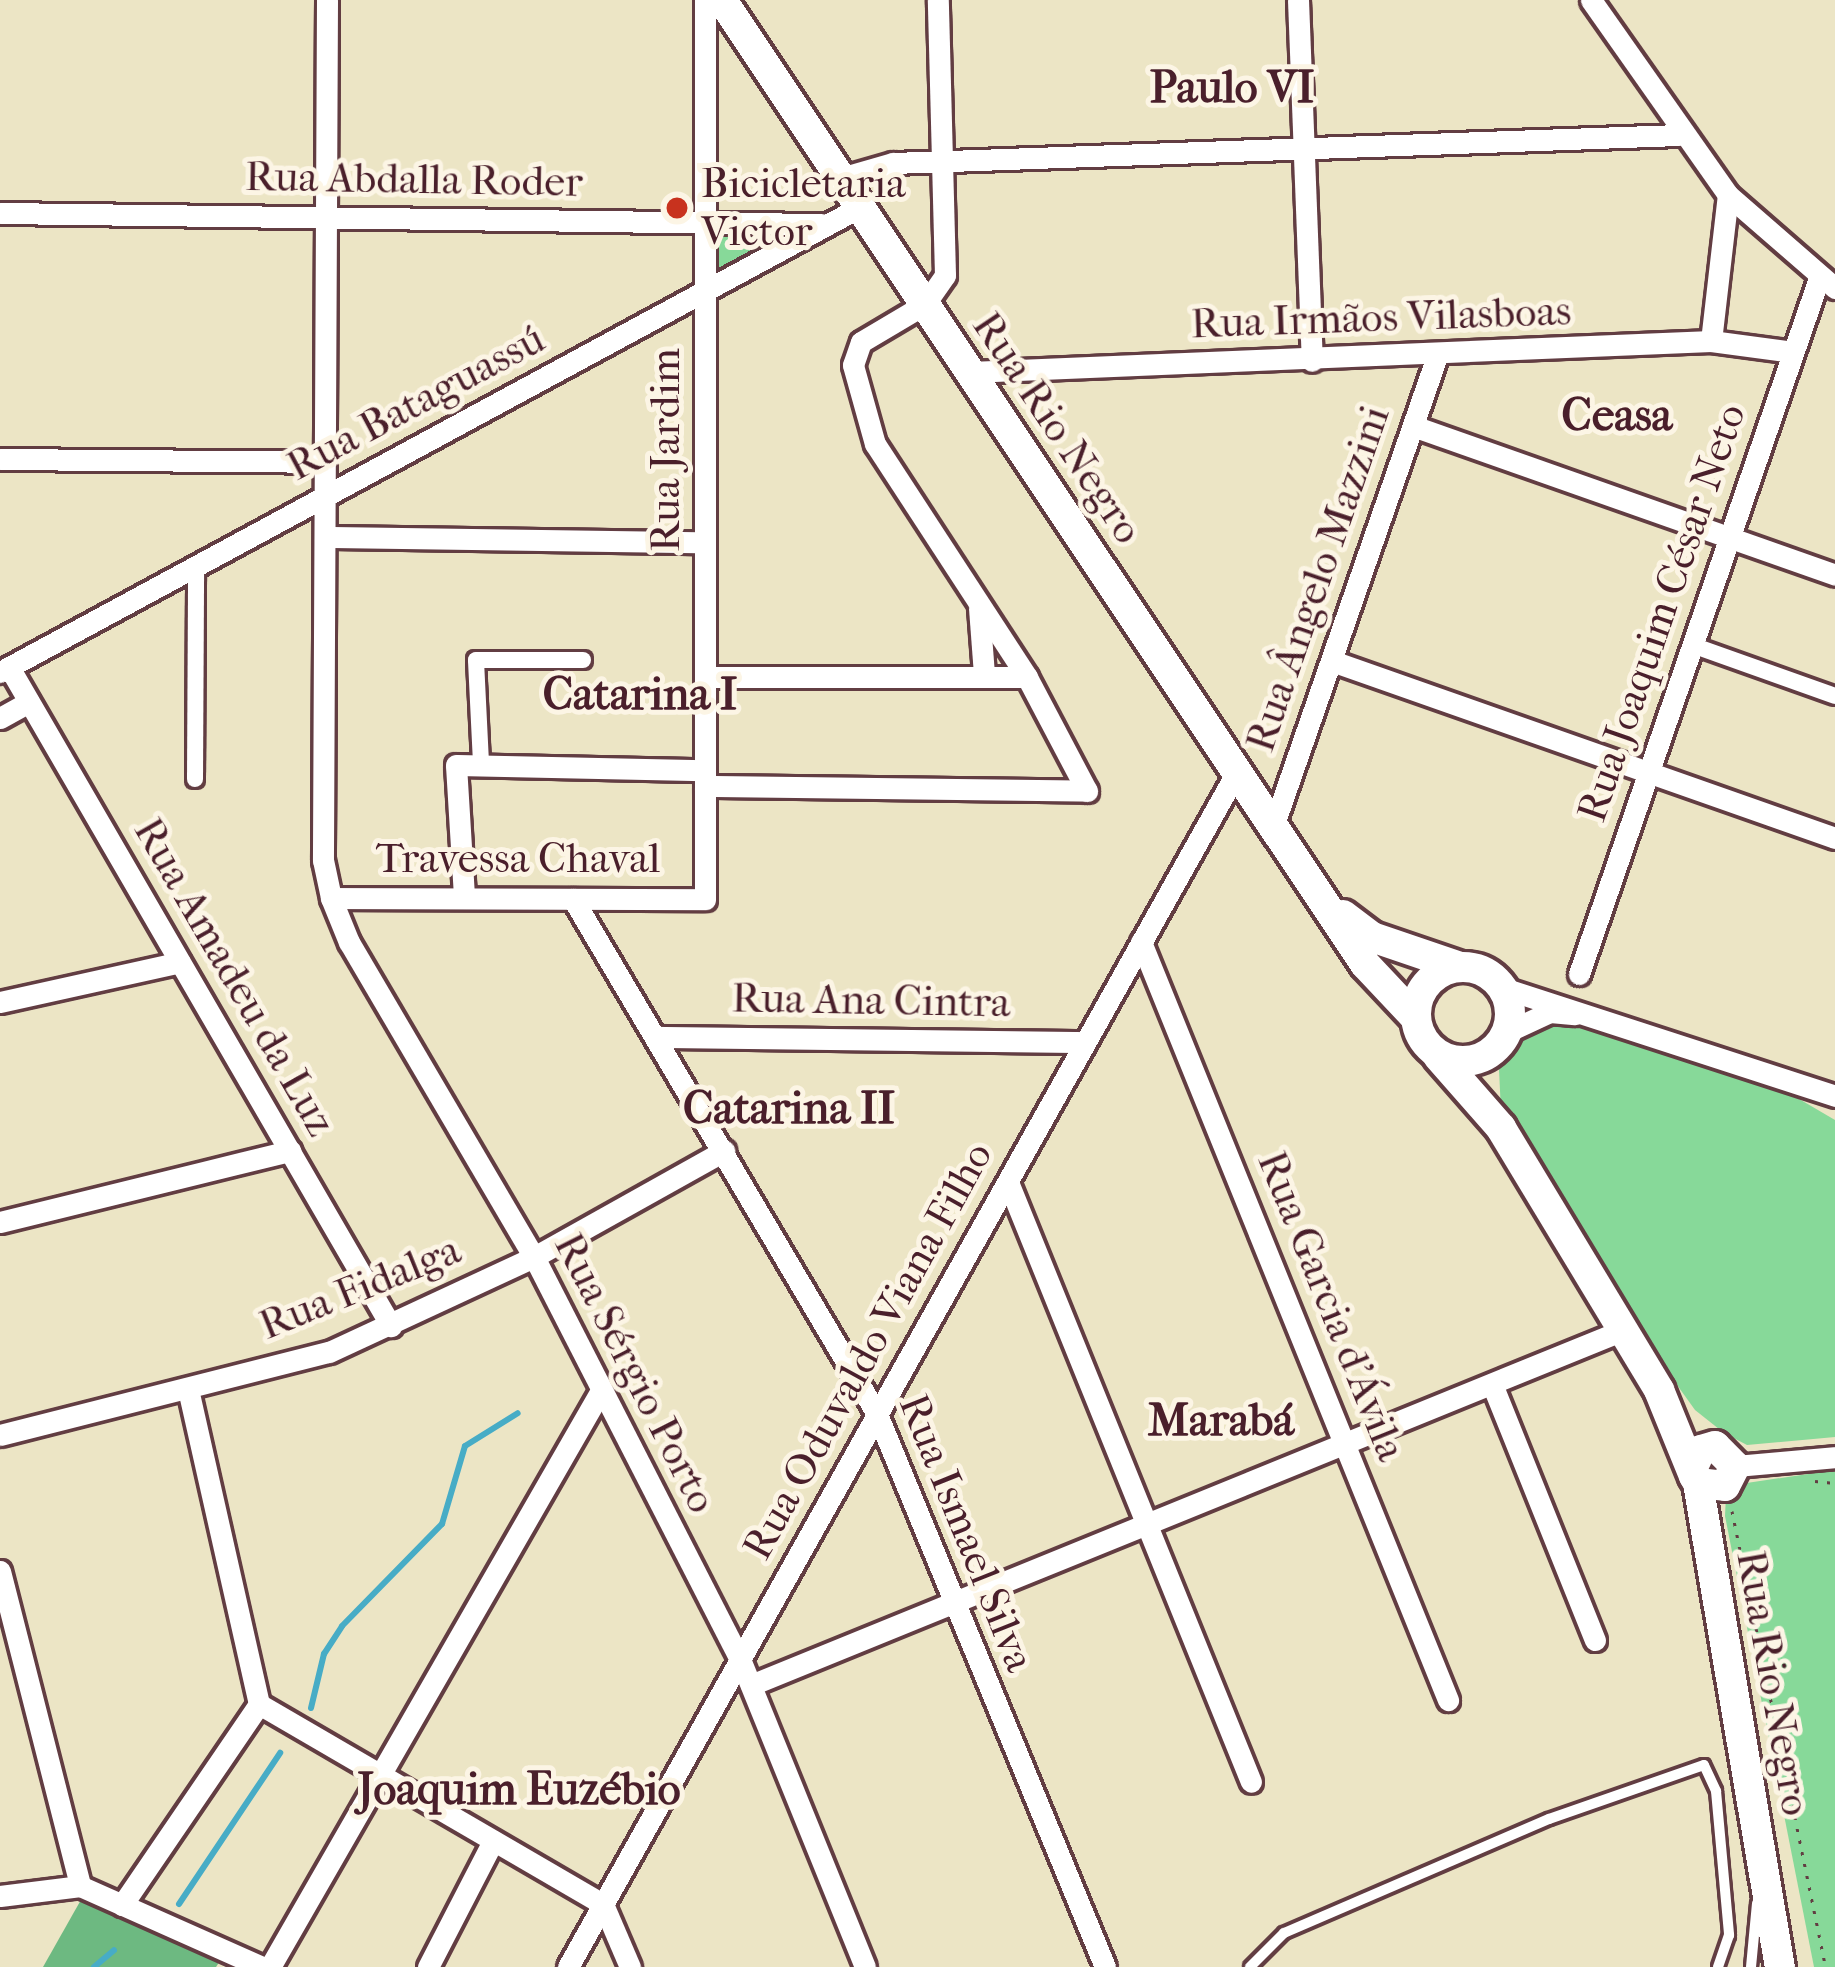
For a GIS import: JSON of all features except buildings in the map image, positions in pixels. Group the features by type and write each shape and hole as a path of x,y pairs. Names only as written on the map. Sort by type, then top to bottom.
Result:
{"main road":[{"name":"Rua Rio Negro","path":"722,0 1365,964 1414,1016"},
{"name":"Rua Rio Negro","path":"1324,900 1372,937 1457,966"},
{"path":"1501,1128 1489,1069 1503,1040 1503,988 1484,970 1457,966 1419,992 1414,1016 1438,1056 1501,1128 1659,1390 1716,1474"},
{"path":"1438,1056 1468,1063 1503,1040"},
{"name":"Rua Rio Negro","path":"1716,1474 1758,1852 1780,1967"},
{"name":"Rua Rio Negro","path":"1716,1474 1798,1967"}],"street":[{"name":"Rua Sérgio Porto","path":"327,0 323,860 331,898 349,942 533,1257 599,1394 740,1659 865,1967"},
{"path":"691,0 705,0"},
{"name":"Rua Jardim","path":"705,0 705,899"},
{"path":"464,896 456,765 1087,790 1027,676 874,444 854,365 861,342 925,304 945,275 938,0"},
{"path":"1298,0 1312,361"},
{"path":"1591,0 1679,135 1728,195 1827,283"},
{"path":"841,178 893,163 1679,135"},
{"path":"1711,341 1728,195"},
{"name":"Rua Bataguassú","path":"4,670 860,207"},
{"name":"Rua Abdalla Roder","path":"0,213 827,224"},
{"name":"Rua Joaquim César Neto","path":"1579,974 1793,352 1827,283"},
{"name":"Rua Irmãos Vilasboas","path":"970,372 1711,341 1793,352"},
{"name":"Rua Ângelo Mazzini","path":"1273,826 1437,356"},
{"path":"1413,426 1835,575"},
{"path":"0,459 325,463"},
{"path":"325,537 705,542"},
{"path":"195,779 196,566"},
{"path":"979,601 984,675"},
{"path":"1692,645 1835,696"},
{"path":"481,764 476,660 583,660"},
{"path":"1332,661 1835,838"},
{"name":"Rua Amadeu da Luz","path":"4,670 29,702 391,1326"},
{"path":"705,677 1027,676"},
{"path":"0,718 29,702"},
{"name":"Rua Oduvaldo Viana Filho","path":"568,1967 1236,773"},
{"name":"Travessa Chaval","path":"331,898 705,899"},
{"name":"Rua Ismael Silva","path":"573,899 877,1414 1105,1967"},
{"name":"Rua Garcia d'Ávila","path":"1141,942 1448,1700"},
{"path":"0,1002 180,962"},
{"path":"1503,988 1606,1016 1835,1096"},
{"path":"1503,1040 1550,1012 1606,1016"},
{"name":"Rua Ana Cintra","path":"656,1037 1085,1042"},
{"path":"1795,1085 1835,1109"},
{"path":"0,1222 290,1151"},
{"name":"Rua Fidalga","path":"0,1435 329,1352 533,1257 724,1151"},
{"path":"1008,1181 1251,1782"},
{"path":"751,1684 1623,1330"},
{"path":"1492,1384 1595,1640"},
{"path":"188,1390 259,1704 603,1904 629,1967"},
{"path":"0,1897 80,1886 266,1967 381,1777 599,1394"},
{"path":"1716,1474 1835,1457"},
{"path":"0,1571 9,1643 80,1886"},
{"path":"122,1905 259,1704"},
{"path":"428,1967 494,1841"}],"lane":[{"path":"1250,1967 1284,1934 1549,1819 1704,1765 1716,1791 1729,1935 1718,1967"},
{"path":"1751,1967 1758,1852"}],"path":[{"path":"1716,1474 1731,1506 1826,1967"},
{"path":"1800,1480 1835,1483"}],"green space":[{"path":"714,228 810,229 714,281"},
{"path":"1554,1022 1580,1024 1794,1096 1835,1120 1835,1437 1747,1445 1724,1433 1695,1410 1624,1311 1501,1112 1499,1069 1512,1046"},
{"path":"1835,1470 1835,1967 1814,1967 1725,1516 1726,1495 1740,1484"},
{"path":"82,1898 222,1958 216,1967 43,1967"}],"waterway":[{"path":"311,1708 324,1654 342,1626 442,1524 465,1446 518,1413"},
{"path":"179,1904 280,1753"},
{"path":"94,1967 114,1950"}],"place":[{"name":"Bicicletaria Victor","path":"677,208"}],"district":[{"name":"Paulo VI","path":"1232,88"},
{"name":"Ceasa","path":"1617,416"},
{"name":"Catarina I","path":"640,695"},
{"name":"Catarina II","path":"789,1109"},
{"name":"Marabá","path":"1221,1421"},
{"name":"Joaquim Euzébio","path":"519,1790"}]}
